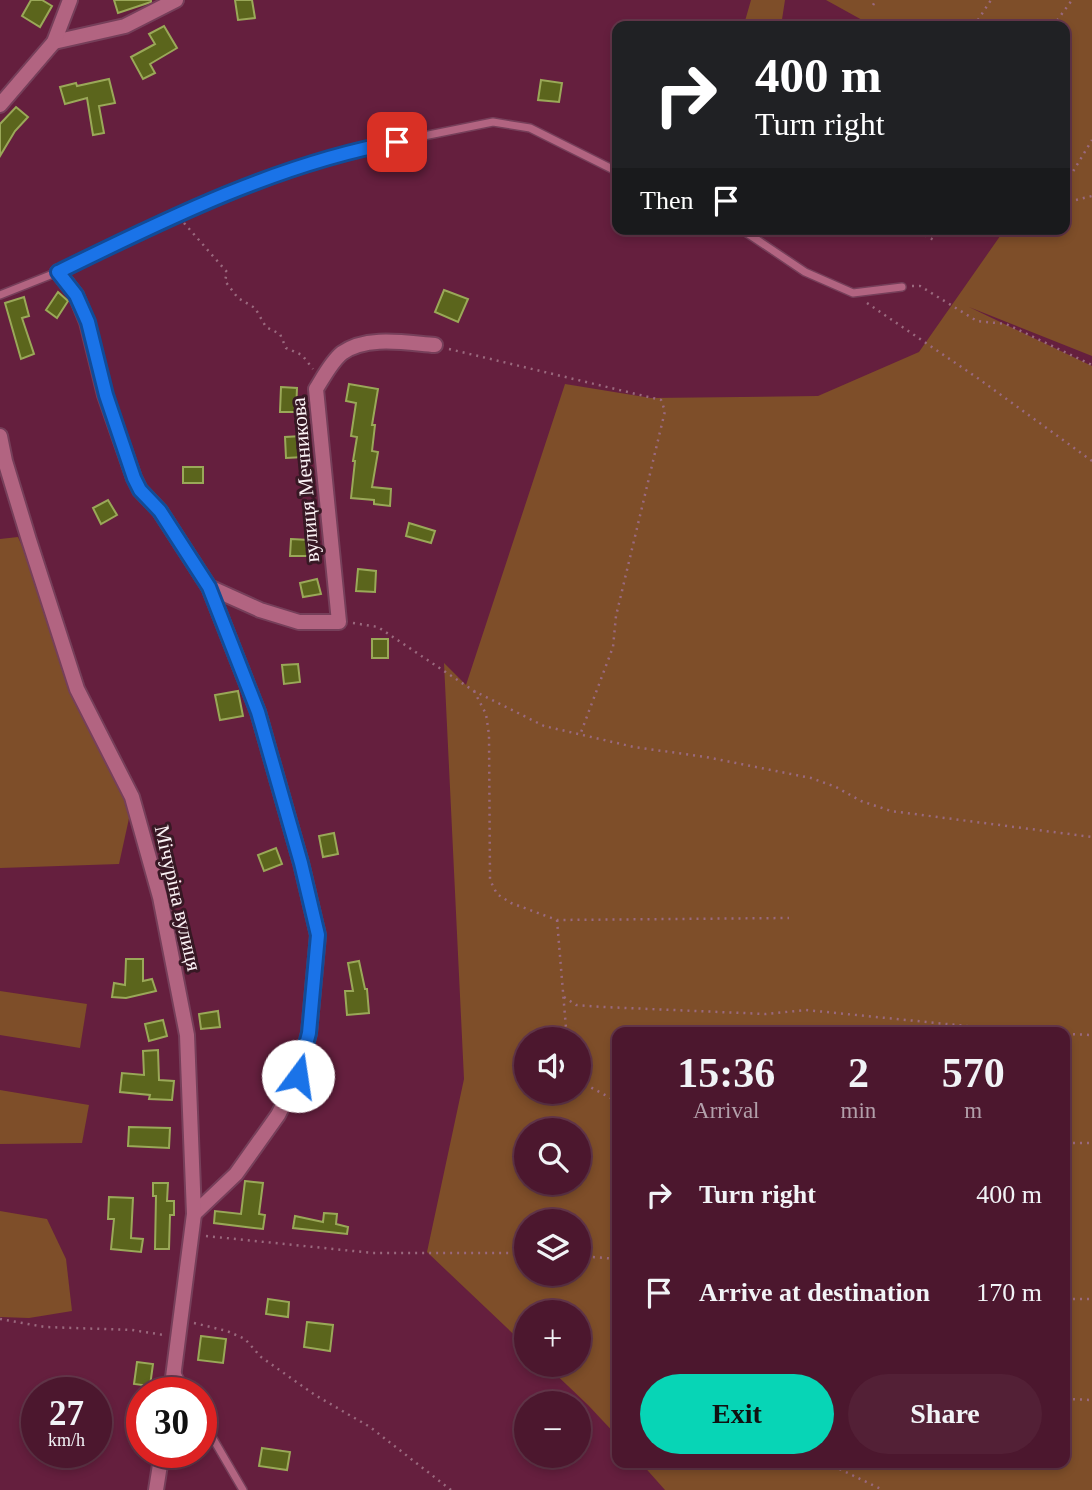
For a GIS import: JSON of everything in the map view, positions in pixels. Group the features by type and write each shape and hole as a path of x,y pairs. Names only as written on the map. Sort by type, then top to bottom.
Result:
{"street":[{"path":"0,105 54,42 70,0"},
{"path":"54,42 125,26 176,0"},
{"path":"58,272 76,295 88,322 106,395 134,478 140,490 160,511 209,587 258,712 301,863 318,935 309,1033 298,1076 278,1115 236,1174 194,1214"},
{"name":"вулиця Мечникова","path":"339,622 316,389 343,353 375,341 435,345"},
{"name":"Мічуріна вулиця","path":"0,436 17,501 77,690 132,797 160,897 187,1035 194,1214 174,1377"},
{"path":"209,587 260,610 299,622 339,622"},
{"path":"156,1490 159,1468"}],"lane":[{"path":"0,295 271,177 361,150 493,122 530,128 612,170"},
{"path":"750,235 805,272 853,293 902,286"},
{"path":"175,1370 179,1377"},
{"path":"217,1445 243,1490"}],"path":[{"path":"873,5 876,0"},
{"path":"977,21 991,0"},
{"path":"1057,21 1072,0"},
{"path":"1070,176 1092,140"},
{"path":"1076,200 1092,196"},
{"path":"178,216 227,272 225,281 238,298 255,308 266,327 280,334 286,348 302,355 321,380"},
{"path":"924,235 936,241"},
{"path":"902,286 920,286 976,321 1006,324 1092,365"},
{"path":"853,293 979,379 1092,461"},
{"path":"435,345 661,400 665,411 616,616 613,647 580,735"},
{"path":"339,622 378,627 474,691 544,726 634,747 706,757 811,778 836,787 861,801 891,811 1092,837"},
{"path":"474,691 486,714 489,735 490,880 497,894 511,903 557,919 789,918"},
{"path":"557,919 566,1027"},
{"path":"564,997 576,1005 589,1006 766,1014 806,1010 977,1027"},
{"path":"1070,1034 1092,1035"},
{"path":"591,1087 612,1099"},
{"path":"1070,1143 1092,1143"},
{"path":"191,1234 373,1253 514,1253"},
{"path":"591,1257 612,1259"},
{"path":"1070,1299 1092,1300"},
{"path":"0,1319 45,1326 132,1330 179,1337"},
{"path":"181,1319 227,1331 245,1339 261,1357 315,1395 370,1427 451,1490"},
{"path":"1070,1399 1092,1400"},
{"path":"837,1468 883,1490"}],"shaded area":[{"path":"751,0 785,0 782,21 745,21"},
{"path":"826,0 1092,0 1092,356 969,307 1092,366 1092,1490 665,1490 645,1468 1070,1468 1070,1027 612,1027 612,1431 591,1408 591,1391 573,1391 559,1377 591,1377 591,1300 514,1300 514,1335 427,1252 464,1079 444,663 466,685 565,384 651,398 818,396 919,352 1001,235 1070,235 1070,21 864,21"},
{"path":"18,537 133,800 119,864 0,868 0,539"},
{"path":"0,991 87,1004 80,1048 0,1035"},
{"path":"0,1090 89,1105 82,1143 0,1144"},
{"path":"0,1211 47,1219 66,1259 72,1311 29,1318 0,1317"}],"building":[{"path":"31,0 42,0 52,6 40,27 22,16"},
{"path":"114,0 151,0 151,2 118,13"},
{"path":"235,0 252,0 255,18 238,20"},
{"path":"164,26 177,48 150,64 155,73 143,79 131,57 155,44 149,34"},
{"path":"109,79 115,103 99,106 104,133 93,135 87,98 65,104 60,87"},
{"path":"541,80 562,83 559,102 538,100"},
{"path":"16,107 28,117 15,131 0,156 0,124"},
{"path":"444,290 468,299 458,322 435,312"},
{"path":"58,292 68,301 57,318 46,310"},
{"path":"24,297 29,316 22,318 34,354 21,359 5,303"},
{"path":"349,384 378,389 372,425 375,425 372,451 378,452 372,487 391,489 390,506 374,504 374,500 351,498 357,437 351,436 356,403 346,401"},
{"path":"281,387 297,388 296,412 280,412"},
{"path":"302,436 304,457 286,458 285,437"},
{"path":"183,467 203,467 203,483 183,483"},
{"path":"108,500 117,515 101,524 93,508"},
{"path":"409,523 435,531 431,543 406,536"},
{"path":"291,539 309,540 308,556 290,556"},
{"path":"358,569 376,571 375,592 356,591"},
{"path":"317,579 321,594 303,597 300,583"},
{"path":"372,639 388,639 388,658 372,658"},
{"path":"298,664 300,682 284,684 282,665"},
{"path":"238,691 243,716 220,720 215,695"},
{"path":"334,833 338,854 323,857 319,836"},
{"path":"276,848 282,864 264,871 258,855"},
{"path":"126,959 143,959 143,981 152,979 156,991 126,998 112,997 114,983 125,985"},
{"path":"359,961 367,989 369,1013 347,1015 345,991 353,991 348,963"},
{"path":"218,1011 220,1027 201,1029 199,1014"},
{"path":"163,1020 167,1036 149,1041 145,1024"},
{"path":"158,1050 159,1080 174,1081 172,1100 149,1099 150,1095 120,1092 122,1073 144,1075 143,1051"},
{"path":"129,1127 170,1128 169,1148 128,1146"},
{"path":"245,1181 263,1183 259,1214 265,1215 263,1229 214,1223 215,1211 241,1214"},
{"path":"153,1183 168,1183 167,1201 174,1201 174,1215 170,1215 169,1249 155,1249 156,1196 153,1196"},
{"path":"109,1197 133,1198 131,1238 143,1239 141,1252 111,1249 114,1219 108,1219"},
{"path":"324,1213 337,1214 336,1224 348,1227 347,1234 293,1228 295,1216 323,1222"},
{"path":"268,1299 289,1302 288,1317 266,1314"},
{"path":"307,1322 333,1325 330,1351 304,1347"},
{"path":"201,1336 226,1339 223,1363 198,1360"},
{"path":"137,1362 153,1364 151,1377 135,1377"},
{"path":"262,1448 290,1452 287,1470 259,1466"}],"route":[{"path":"298,1076 309,1033 318,935 301,863 258,712 209,587 160,511 140,490 134,478 106,395 88,322 76,295 58,272 140,232 271,177 374,146 397,142"}]}
